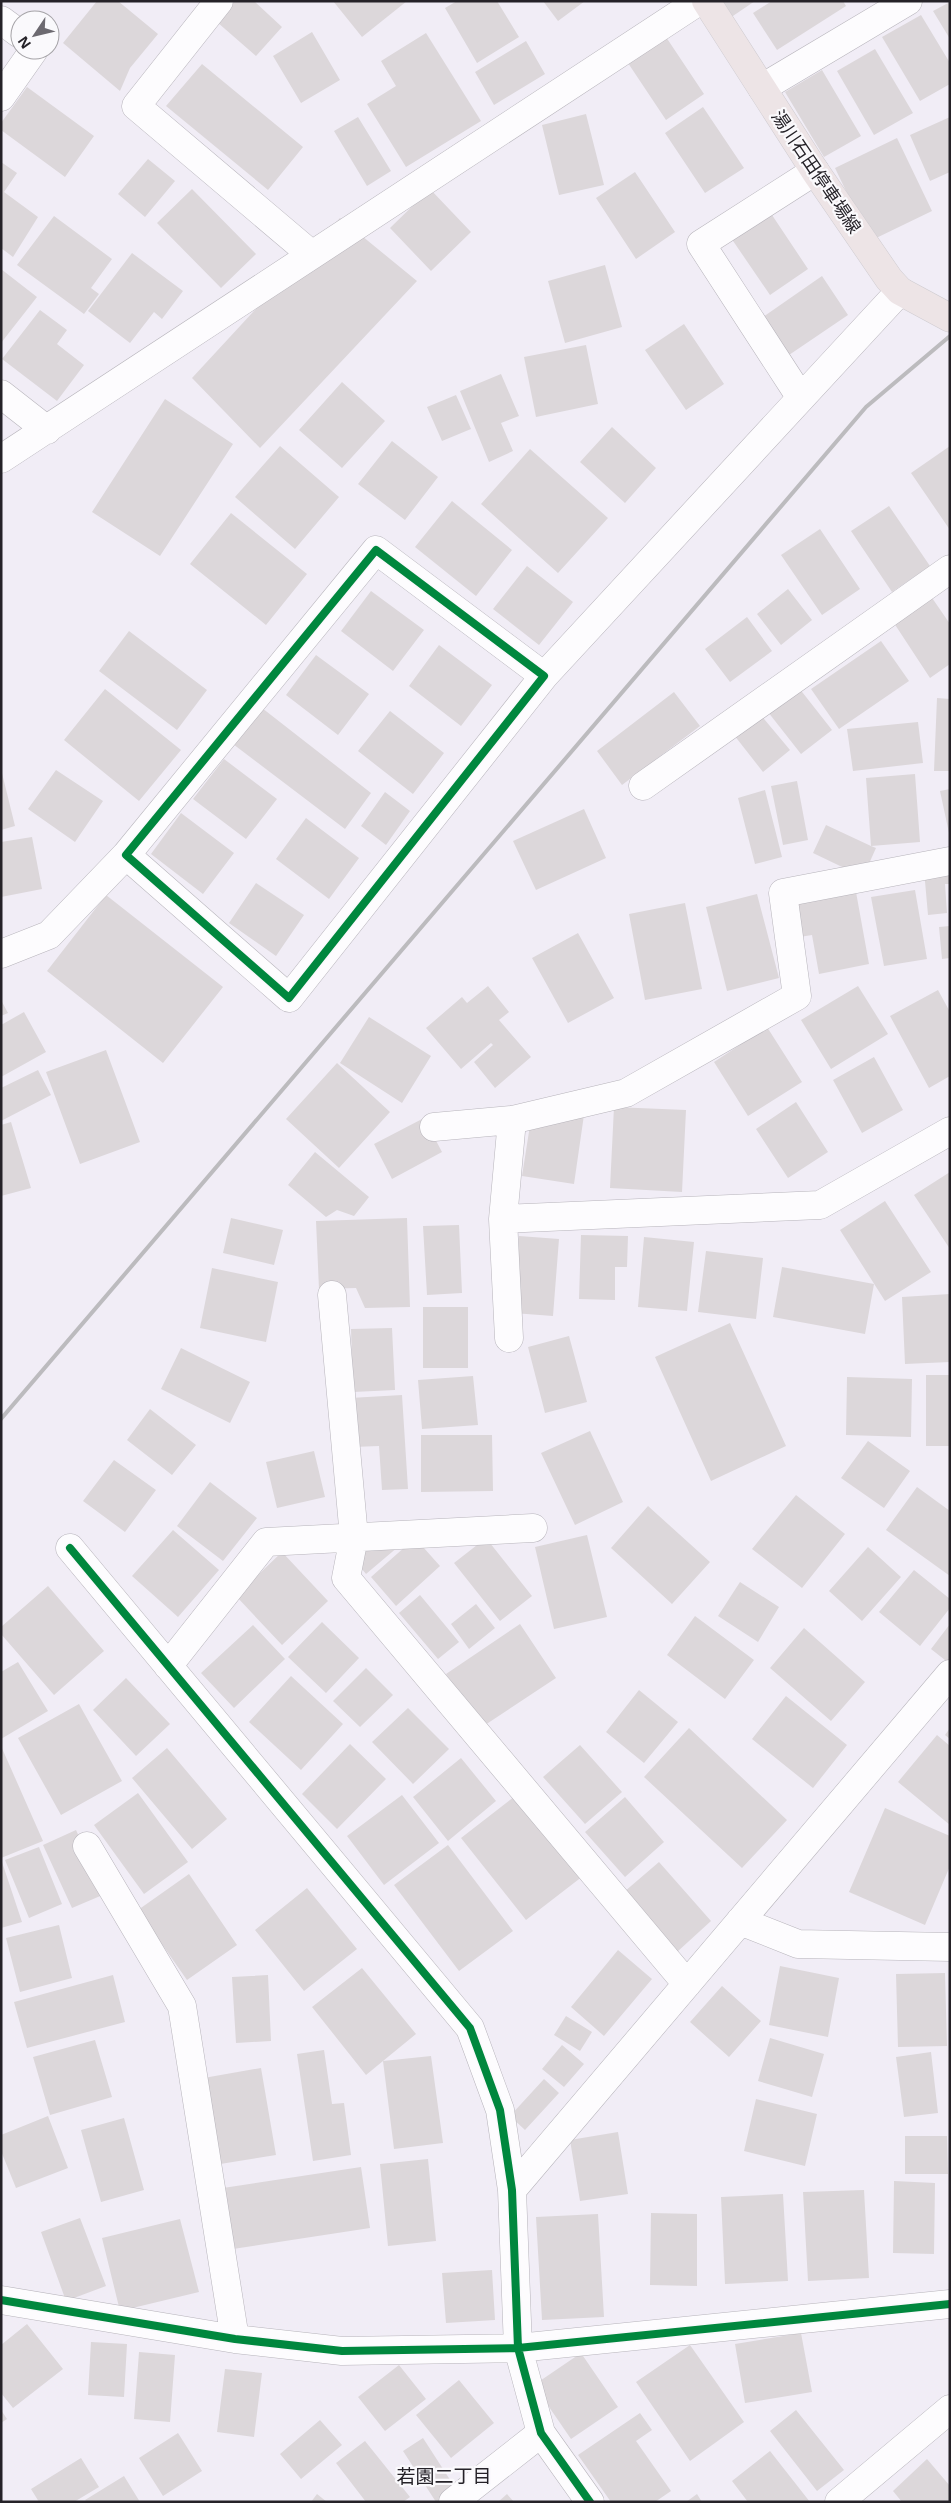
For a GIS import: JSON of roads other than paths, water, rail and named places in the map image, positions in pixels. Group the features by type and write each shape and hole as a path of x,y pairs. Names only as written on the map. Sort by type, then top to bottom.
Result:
{"main road":[{"name":"湯川石田停車場線","path":"706,1 814,171 889,279 900,291 950,318"}],"street":[{"path":"220,1 136,106 312,255"},
{"path":"1,459 699,1"},
{"path":"762,88 908,1"},
{"path":"1,97 27,60"},
{"path":"801,398 701,244 814,171"},
{"path":"126,855 289,998 544,676 900,291"},
{"path":"1,394 47,430"},
{"path":"1,954 49,936 126,855 376,550 544,676"},
{"path":"643,786 950,569"},
{"path":"434,1127 512,1120 626,1093 797,996 783,892 950,861"},
{"path":"510,1338 503,1219 512,1120"},
{"path":"503,1219 820,1205 950,1131"},
{"path":"332,1295 354,1537 346,1578 686,1984"},
{"path":"168,1666 266,1542 533,1528"},
{"path":"70,1548 470,2028 500,2110 512,2190 518,2348 541,2433 590,2502"},
{"path":"512,2190 950,1674"},
{"path":"87,1846 182,2006 235,2339"},
{"path":"740,1920 798,1944 950,1947"},
{"path":"1,2300 235,2339 342,2351 518,2348 950,2304"},
{"path":"839,2502 950,2410"},
{"path":"453,2502 541,2433"}],"railway":[{"path":"1,1419 866,407 950,336"}],"district":[{"name":"若園二丁目","path":"444,2476"}]}
